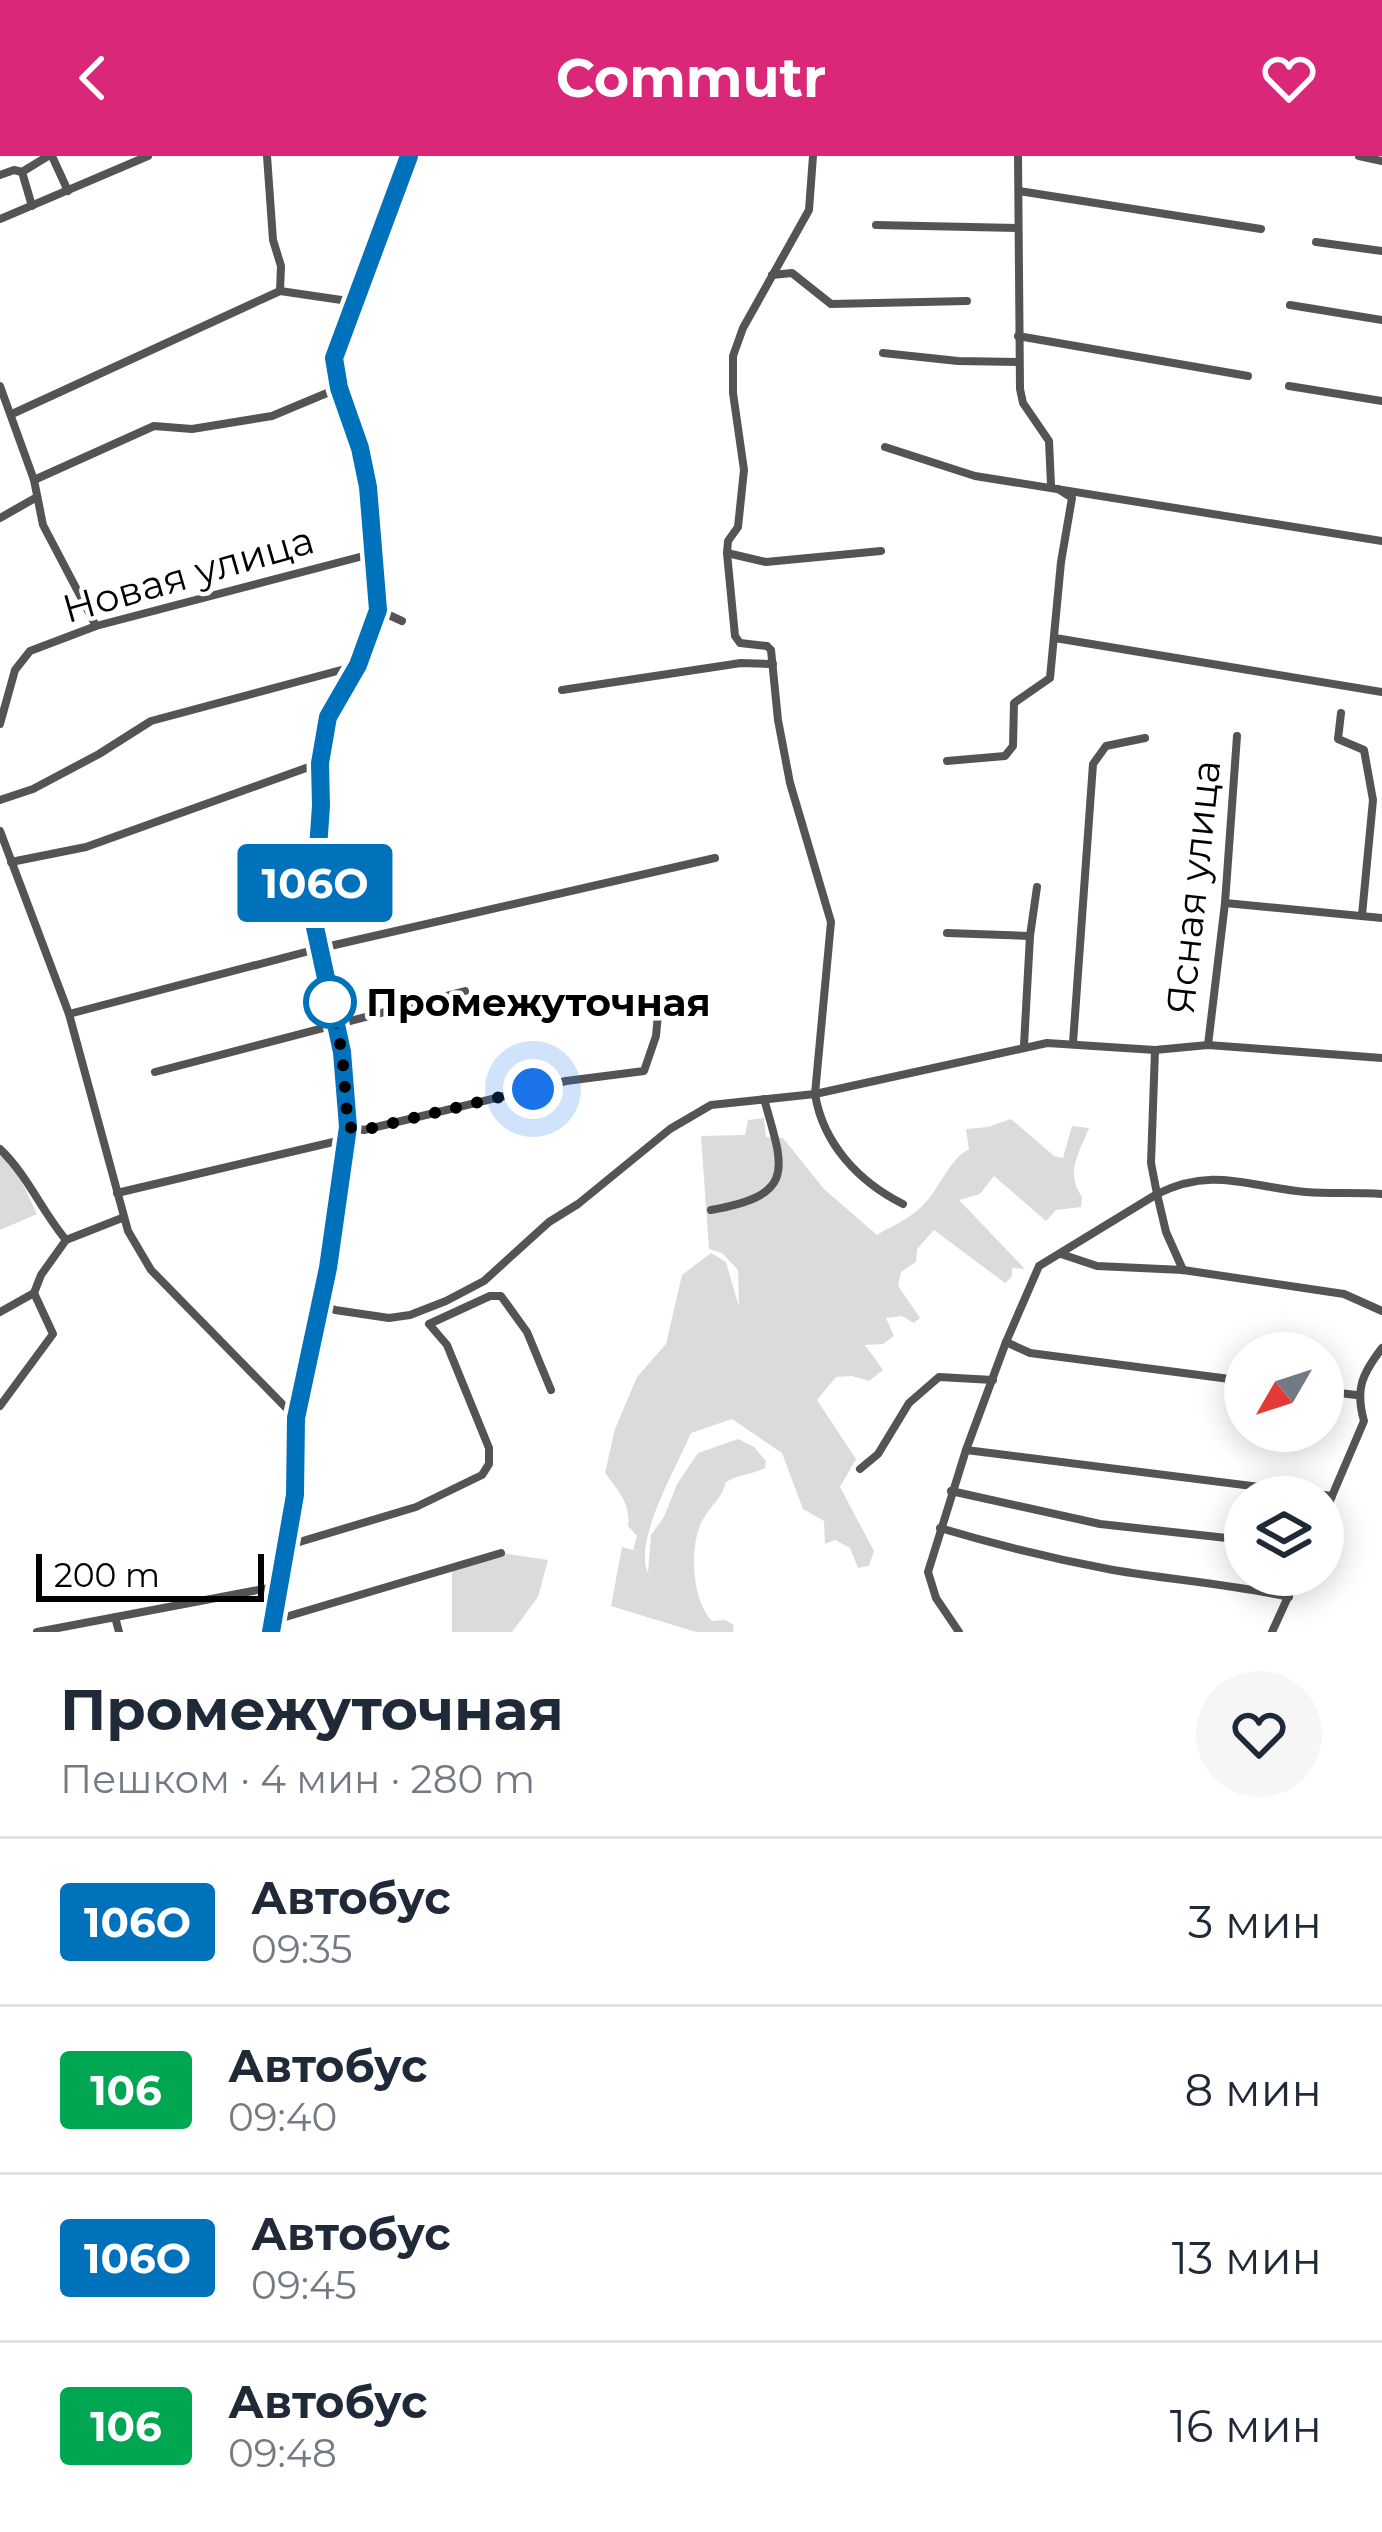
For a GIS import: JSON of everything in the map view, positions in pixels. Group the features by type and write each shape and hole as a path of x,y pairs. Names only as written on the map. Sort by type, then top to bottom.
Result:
{"street":[{"path":"0,175 22,172 50,156 68,191"},
{"path":"0,219 148,156"},
{"path":"266,156 280,291"},
{"path":"409,156 334,358 368,487 378,610 358,665 328,717 320,763 313,918 342,1052 348,1127 328,1268 296,1418 295,1495 272,1626 501,1553"},
{"path":"814,156 809,210 743,328 734,356 733,393 744,470 738,527 728,541 727,553 735,636 745,645 767,646 790,783 831,922 815,1094 829,1136 847,1162 876,1190 903,1204"},
{"path":"1018,156 1018,335 1023,403 1049,440 1051,485"},
{"path":"1358,156 1382,160"},
{"path":"22,172 32,206"},
{"path":"1019,191 1261,229"},
{"path":"876,224 1017,228"},
{"path":"1316,242 1382,251"},
{"path":"772,275 792,273 831,304 967,301"},
{"path":"12,415 280,291 355,302"},
{"path":"1290,305 1382,320"},
{"path":"1018,335 1249,376"},
{"path":"883,353 958,362 1019,362"},
{"path":"0,386 34,480 43,525 96,626"},
{"path":"1289,386 1382,401"},
{"path":"34,480 154,427 192,429 272,416 339,388"},
{"path":"885,447 975,476 1382,541"},
{"path":"947,761 1005,756 1013,746 1014,703 1050,678 1072,498 1051,485"},
{"path":"0,518 37,497"},
{"path":"727,553 766,562 880,550"},
{"name":"Новая улица","path":"0,724 12,677 27,653 96,626 371,554"},
{"path":"378,610 402,621"},
{"path":"1055,638 1382,692"},
{"path":"562,690 741,663 773,664"},
{"path":"0,800 66,772 151,721 358,665"},
{"path":"1341,713 1338,739 1364,750 1373,800 1361,915"},
{"name":"Ясная улица","path":"1208,1045 1238,736"},
{"path":"1073,1043 1093,764 1106,746 1145,738"},
{"path":"11,862 86,847 320,763"},
{"path":"0,831 69,1013 122,1218 151,1270 296,1418"},
{"path":"69,1013 716,858"},
{"path":"1024,1045 1037,887"},
{"path":"1225,903 1382,918"},
{"path":"947,934 1030,936"},
{"path":"155,1072 465,991"},
{"path":"348,1127 364,1130 566,1081 644,1071 658,1014"},
{"path":"319,1302 335,1310 389,1318 446,1301 484,1281 549,1222 711,1105 815,1094 1024,1045 1073,1043 1155,1050 1208,1045 1382,1058"},
{"path":"1155,1050 1151,1163 1166,1232 1183,1270"},
{"path":"711,1210 738,1206 778,1180 782,1161 764,1099"},
{"path":"117,1193 346,1139"},
{"path":"0,1149 22,1169 46,1216 66,1240"},
{"path":"958,1632 936,1598 928,1572 951,1491 1039,1266 1184,1181 1225,1179 1302,1192 1382,1194"},
{"path":"0,1312 34,1293 66,1240 122,1218"},
{"path":"1060,1254 1097,1266 1183,1270 1344,1294 1382,1312"},
{"path":"0,1406 53,1334 34,1293"},
{"path":"286,1546 416,1507 482,1475 489,1464 489,1448 447,1345 429,1324 490,1296 501,1296 527,1332 551,1390"},
{"path":"1006,1342 1030,1353 1224,1378"},
{"path":"1341,1476 1364,1421 1356,1395 1365,1369 1382,1348"},
{"path":"860,1469 878,1454 909,1403 939,1377 993,1380"},
{"path":"1344,1394 1356,1395"},
{"path":"966,1450 1224,1482"},
{"path":"951,1491 1100,1524 1224,1538"},
{"path":"940,1528 1016,1551 1289,1597 1272,1632"},
{"path":"37,1632 279,1586"},
{"path":"115,1617 118,1632"}],"shaded area":[{"path":"764,1118 766,1137 783,1138 824,1189 877,1235 926,1202 969,1149 966,1129 1011,1119 1054,1156 1063,1158 1072,1126 1089,1128 1074,1171 1081,1207 1056,1210 1046,1221 994,1176 980,1194 959,1200 1025,1269 1012,1268 1005,1283 934,1230 917,1249 916,1262 901,1272 898,1286 920,1318 914,1323 902,1316 886,1318 894,1336 883,1344 865,1345 883,1370 869,1381 836,1377 817,1400 856,1459 840,1487 874,1551 869,1566 858,1568 850,1548 835,1540 825,1544 824,1521 803,1509 782,1453 732,1419 691,1433 651,1523 646,1542 648,1573 651,1535 698,1453 738,1439 766,1461 765,1468 726,1482 700,1527 694,1554 700,1599 712,1621 734,1625 733,1632 696,1632 611,1606 622,1547 633,1550 637,1536 628,1526 623,1498 605,1473 615,1429 637,1377 666,1344 682,1275 711,1253 726,1262 739,1307 738,1270 722,1253 709,1249 701,1136 745,1135 748,1120"},
{"path":"0,1155 17,1172 37,1214 0,1230"},
{"path":"501,1553 548,1560 538,1597 512,1632 452,1632 452,1568"}],"bus line":[{"name":"106О","path":"271,1632 295,1495 296,1418 328,1268 348,1127 342,1052 313,918 322,739 378,610 368,487 334,358 409,156"}],"place":[{"name":"Промежуточная","path":"330,1002"}],"route":[{"path":"330,1002 342,1052 348,1127 364,1130 533,1089"}]}
